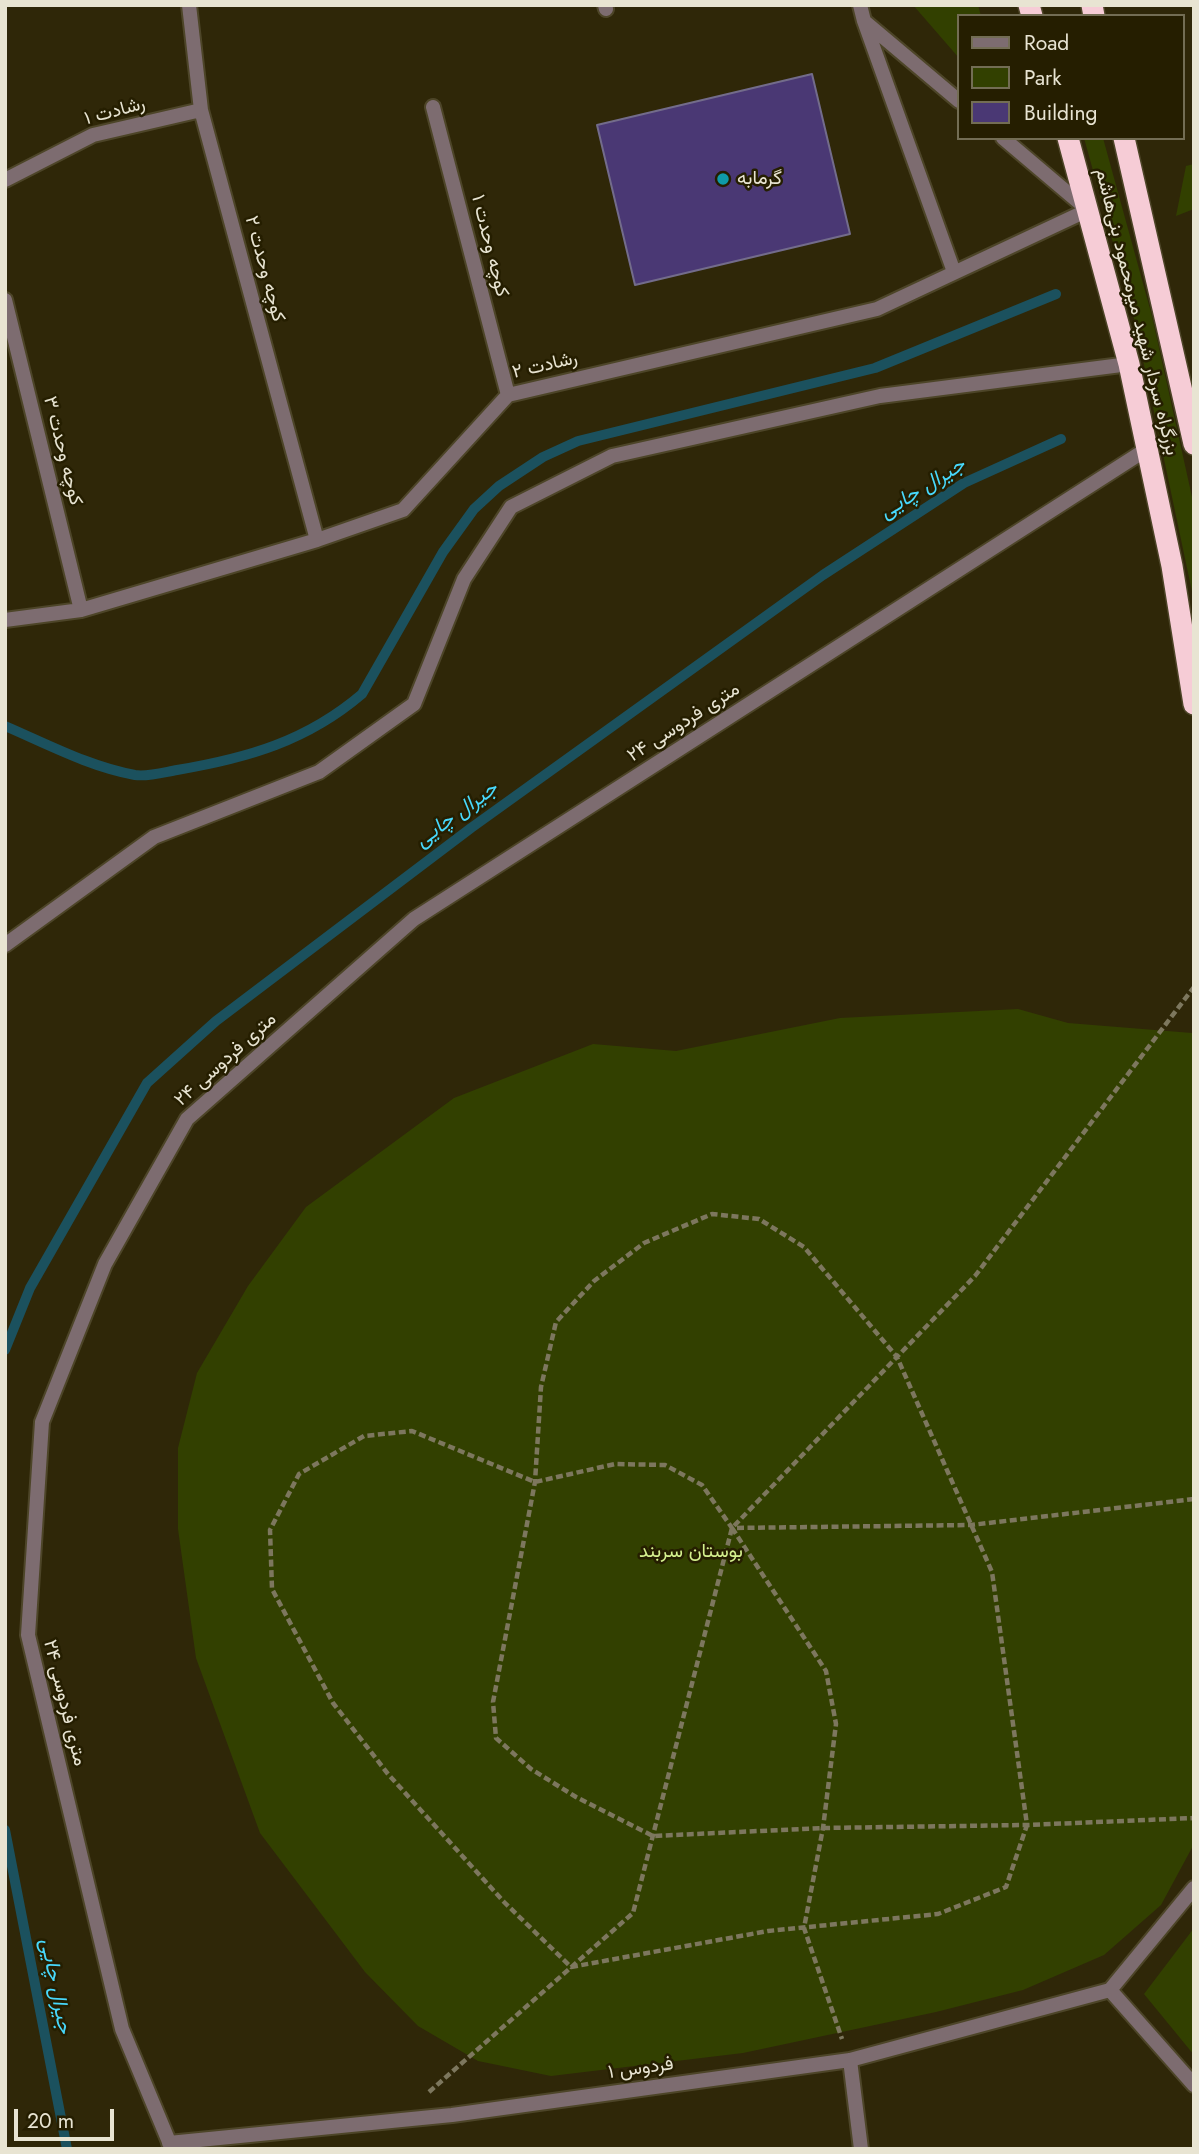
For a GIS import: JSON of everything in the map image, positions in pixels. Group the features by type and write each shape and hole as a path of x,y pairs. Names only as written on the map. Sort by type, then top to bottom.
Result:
{"highway":[{"name":"بزرگراه سردار شهید میرمحمود بنی‌هاشم","path":"1069,140 1129,364 1172,566 1194,705"},
{"name":"بزرگراه سردار شهید میرمحمود بنی‌هاشم","path":"1124,140 1193,434"}],"street":[{"name":"کوچه وحدت ۲","path":"189,5 201,110 317,540"},
{"path":"860,5 954,272"},
{"path":"864,21 958,100"},
{"name":"کوچه وحدت ۱","path":"433,107 508,395"},
{"name":"رشادت ۱","path":"5,180 93,135 201,110"},
{"path":"1005,140 1088,210"},
{"name":"رشادت ۲","path":"5,620 81,610 317,540 403,510 508,395 877,309 1088,210"},
{"name":"کوچه وحدت ۳","path":"5,300 81,610"},
{"path":"5,945 154,836 319,772 414,704 464,579 510,507 612,456 880,396 1129,364"},
{"name":"۲۴ متری فردوسی","path":"171,2146 122,2029 28,1635 42,1422 105,1264 187,1119 414,919 1147,449"},
{"path":"1194,1888 1110,1990 1194,2085"},
{"name":"فردوس ۱","path":"171,2146 396,2121 850,2060 1110,1990"},
{"path":"850,2060 861,2149"}],"path":[{"path":"396,2121 633,1913 732,1528 975,1276 1194,987"},
{"path":"571,1967 768,1931 938,1914 1006,1887 1027,1825 992,1572 897,1357 804,1247 759,1219 712,1214 644,1243 594,1281 556,1322 541,1387 535,1482 493,1702 496,1738 531,1769 576,1797 653,1836 823,1828 1027,1825 1194,1818"},
{"path":"571,1967 504,1902 388,1774 333,1703 272,1589 270,1530 299,1474 364,1436 412,1431 535,1482 615,1464 665,1465 702,1485 827,1671 836,1724 823,1828 804,1928 850,2060"},
{"path":"732,1528 971,1525 1194,1499"}],"green space":[{"path":"913,5 978,5 980,14 958,14 958,57"},
{"path":"1085,140 1104,140 1152,316 1194,506 1194,601 1135,322"},
{"path":"1194,164 1194,209 1176,216 1186,166"},
{"name":"بوستان سربند","path":"1018,1009 1068,1023 1192,1033 1194,1844 1161,1905 1104,1955 1023,1990 936,2012 743,2053 551,2076 478,2061 418,2026 365,1972 260,1833 196,1658 178,1529 178,1448 197,1373 248,1286 306,1207 454,1098 593,1044 676,1051 840,1018"},
{"path":"1194,1928 1194,2055 1144,1994"}],"building":[{"name":"گرمابه","path":"812,74 850,234 635,285 597,125"}],"waterway":[{"name":"جیرال چایی","path":"5,726 85,761 140,775 228,760 298,736 362,694 443,552 474,509 499,486 543,457 578,441 875,368 1056,294"},
{"name":"جیرال چایی","path":"5,1350 30,1288 147,1083 216,1021 471,828 823,575 964,483 1061,439"},
{"name":"جیرال چایی","path":"5,1830 67,2149"}],"place":[{"name":"گرمابه","path":"723,179"}]}
